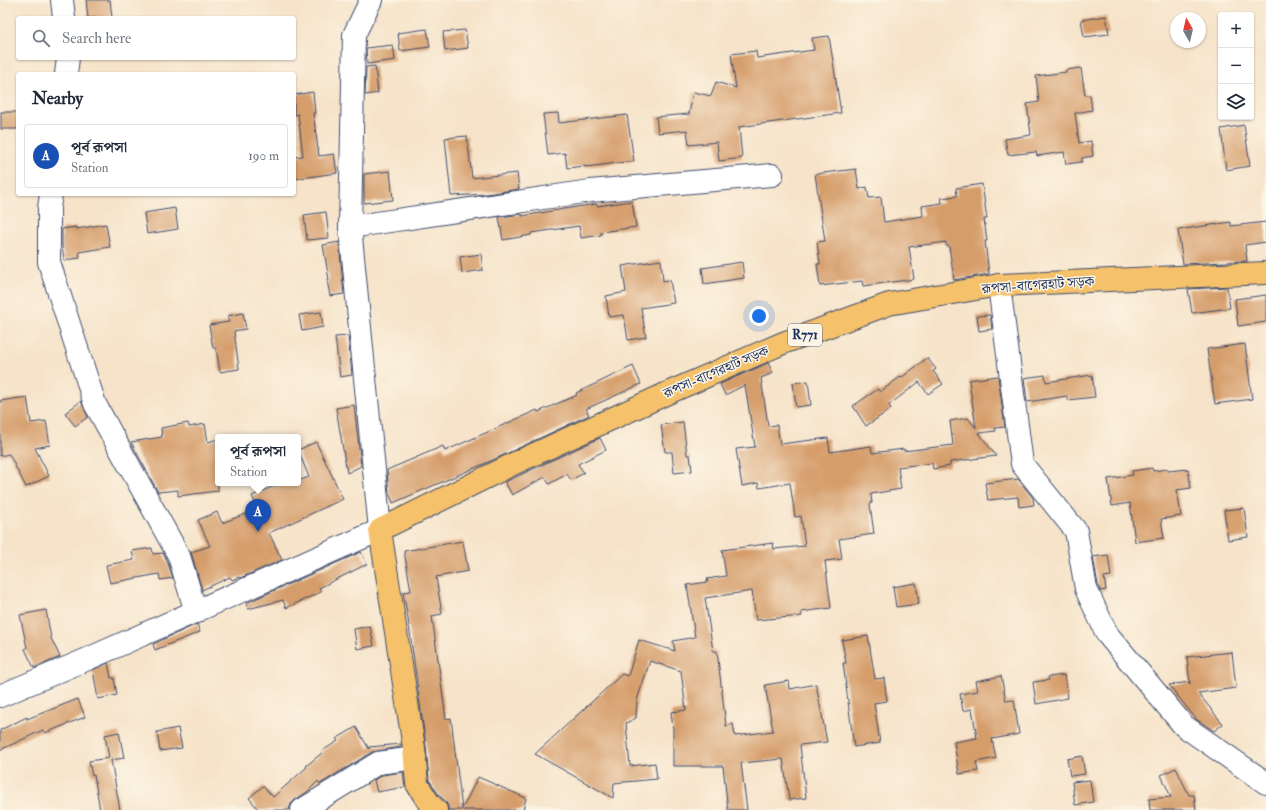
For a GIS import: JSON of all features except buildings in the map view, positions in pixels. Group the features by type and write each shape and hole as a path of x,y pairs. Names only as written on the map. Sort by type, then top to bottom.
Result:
{"main road":[{"name":"রূপসা-বাগেরহাট সড়ক","path":"380,530 515,463 670,392 783,343 889,304 999,285 1266,273"},
{"path":"380,530 415,758 417,784 429,803 436,810"}],"street":[{"path":"62,0 64,16"},
{"path":"0,696 196,612 380,530 350,227 354,35 371,0"},
{"path":"66,72 68,60"},
{"path":"350,227 590,191 772,175"},
{"path":"51,196 49,262 95,404 179,556 196,612"},
{"path":"999,285 1022,464 1076,530 1086,589 1107,634 1184,726 1266,783"},
{"path":"302,810 378,762 415,758"}],"place":[{"name":"পূর্ব রূপসা","path":"258,532"}]}
